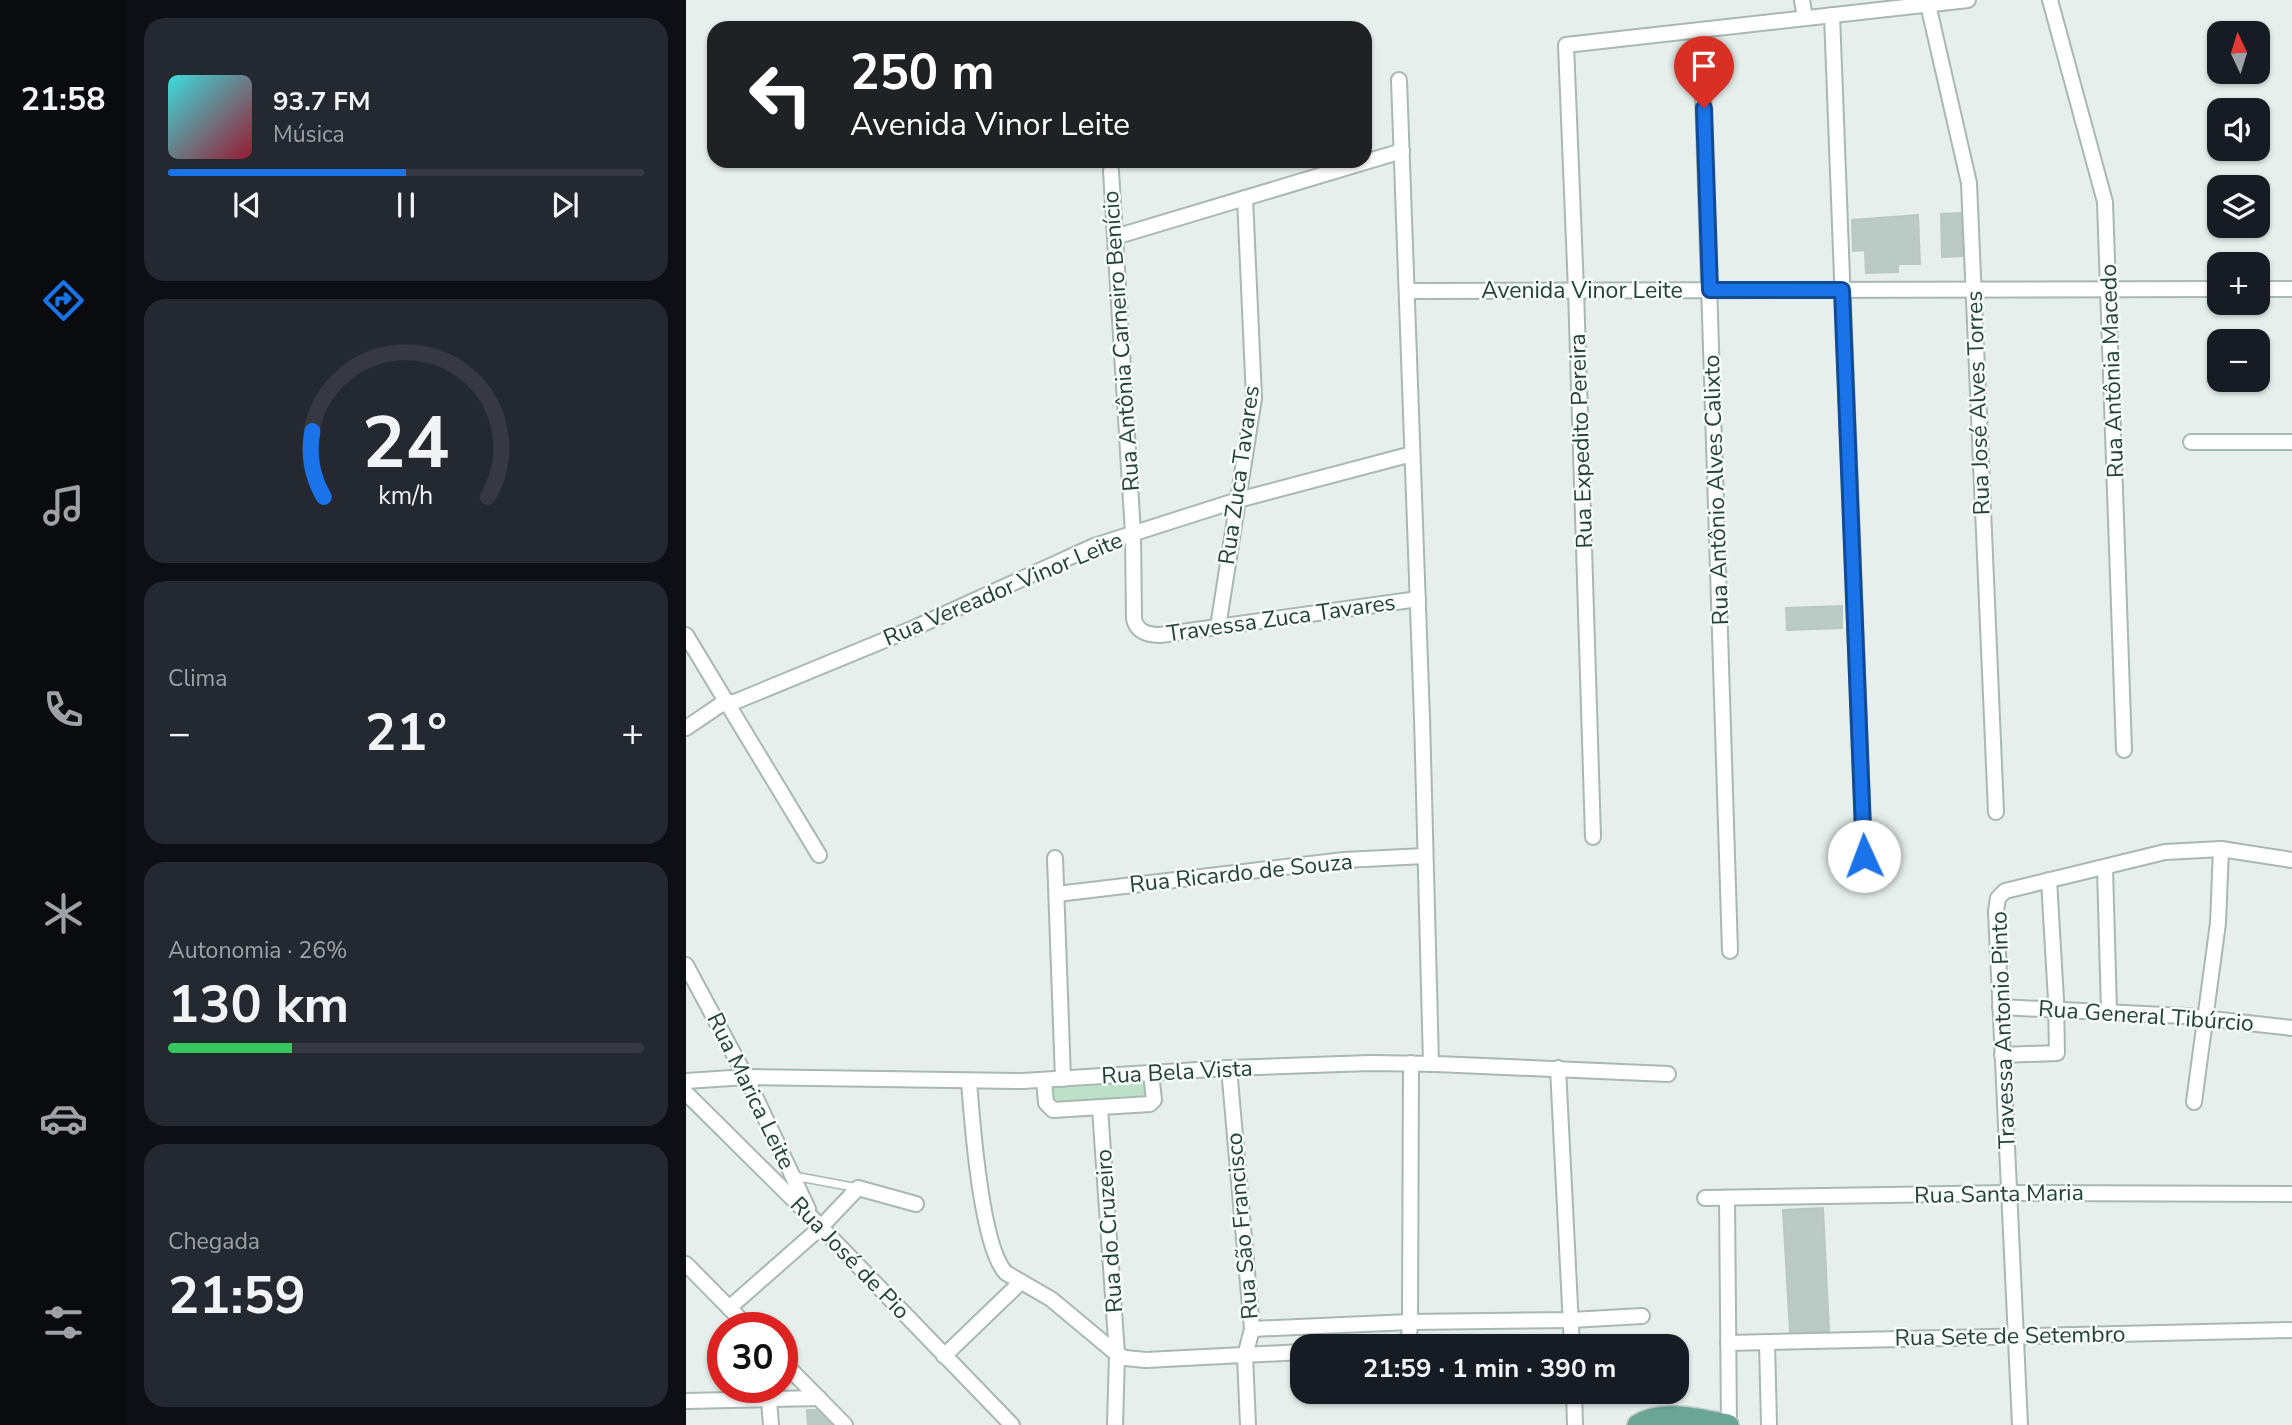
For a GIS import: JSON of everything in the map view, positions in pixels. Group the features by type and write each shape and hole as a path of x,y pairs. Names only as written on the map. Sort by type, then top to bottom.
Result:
{"main road":[{"path":"1638,1425 1652,1419 1668,1418 1728,1425"}],"street":[{"path":"1802,0 1805,18"},
{"path":"1701,30 1928,2 1968,0"},
{"name":"Rua Antônia Macedo","path":"2050,0 2105,202 2124,750"},
{"name":"Rua José Alves Torres","path":"1928,2 1969,183 1996,811"},
{"path":"1832,15 1864,856"},
{"name":"Rua Expedito Pereira","path":"1593,837 1566,45 1701,30"},
{"name":"Rua Antônio Alves Calixto","path":"1701,30 1730,951"},
{"path":"1399,80 1418,599 1431,1064"},
{"path":"1372,160 1402,151"},
{"path":"1115,237 1345,168"},
{"name":"Rua Antônia Carneiro Benício","path":"1111,171 1133,534 1134,620 1137,628 1145,633"},
{"name":"Rua Zuca Tavares","path":"1218,627 1254,398 1245,198"},
{"name":"Avenida Vinor Leite","path":"1407,291 2207,289"},
{"path":"2270,289 2292,289"},
{"path":"2191,442 2292,442"},
{"name":"Rua Vereador Vinor Leite","path":"686,728 720,705 914,628 1094,546 1236,500 1412,454"},
{"name":"Travessa Zuca Tavares","path":"1145,633 1160,635 1418,599"},
{"path":"686,635 819,855"},
{"path":"2001,1055 2057,1053 2049,880 2165,852 2221,849 2292,860"},
{"path":"2194,1102 2218,923 2221,849"},
{"name":"Rua Ricardo de Souza","path":"1057,894 1345,860 1425,856"},
{"path":"1055,858 1063,1079"},
{"path":"2105,868 2109,1011"},
{"name":"Travessa Antonio Pinto","path":"2020,1425 2001,1055 1997,903 2005,891 2049,880"},
{"name":"Rua Marica Leite","path":"686,965 746,1077 817,1224"},
{"name":"Rua General Tibúrcio","path":"2000,1007 2109,1011 2292,1028"},
{"path":"1409,1334 1411,1063"},
{"name":"Rua Bela Vista","path":"686,1081 746,1077 1044,1080 1229,1068 1411,1063 1668,1074"},
{"name":"Rua São Francisco","path":"1229,1068 1252,1329 1245,1356 1248,1425"},
{"path":"1558,1069 1572,1334"},
{"path":"1044,1080 1046,1103 1052,1109 1100,1108 1150,1104 1154,1100 1151,1073"},
{"path":"969,1081 973,1133 992,1247 1000,1267 1051,1299 1125,1358 1146,1360 1290,1353"},
{"name":"Rua José de Pio","path":"686,1093 1012,1425"},
{"name":"Rua do Cruzeiro","path":"1100,1108 1117,1354 1115,1425"},
{"path":"729,1308 858,1188 916,1204"},
{"name":"Rua Santa Maria","path":"1705,1198 2010,1193 2292,1194"},
{"path":"1727,1198 1728,1425"},
{"path":"686,1264 733,1312"},
{"path":"944,1356 1021,1282"},
{"path":"1252,1329 1642,1316"},
{"name":"Rua Sete de Setembro","path":"1728,1343 2292,1330"},
{"path":"1767,1342 1769,1425"},
{"path":"798,1377 845,1425"},
{"path":"798,1399 819,1398"},
{"path":"686,1401 707,1401"},
{"path":"769,1403 771,1425"},
{"path":"1574,1404 1575,1425"}],"lane":[{"path":"793,1176 858,1188"}],"green space":[{"path":"1146,1077 1148,1098 1055,1104 1051,1100 1051,1084"}],"building":[{"path":"1961,213 1963,256 1942,257 1941,214"},
{"path":"1918,215 1920,264 1898,264 1898,272 1866,273 1865,250 1853,251 1852,220"},
{"path":"1842,606 1842,628 1787,630 1786,608"},
{"path":"1823,1208 1829,1331 1790,1332 1783,1210"},
{"path":"807,1410 816,1410 831,1425 808,1425"}],"route":[{"path":"1704,108 1710,290 1842,290 1864,856"}]}
